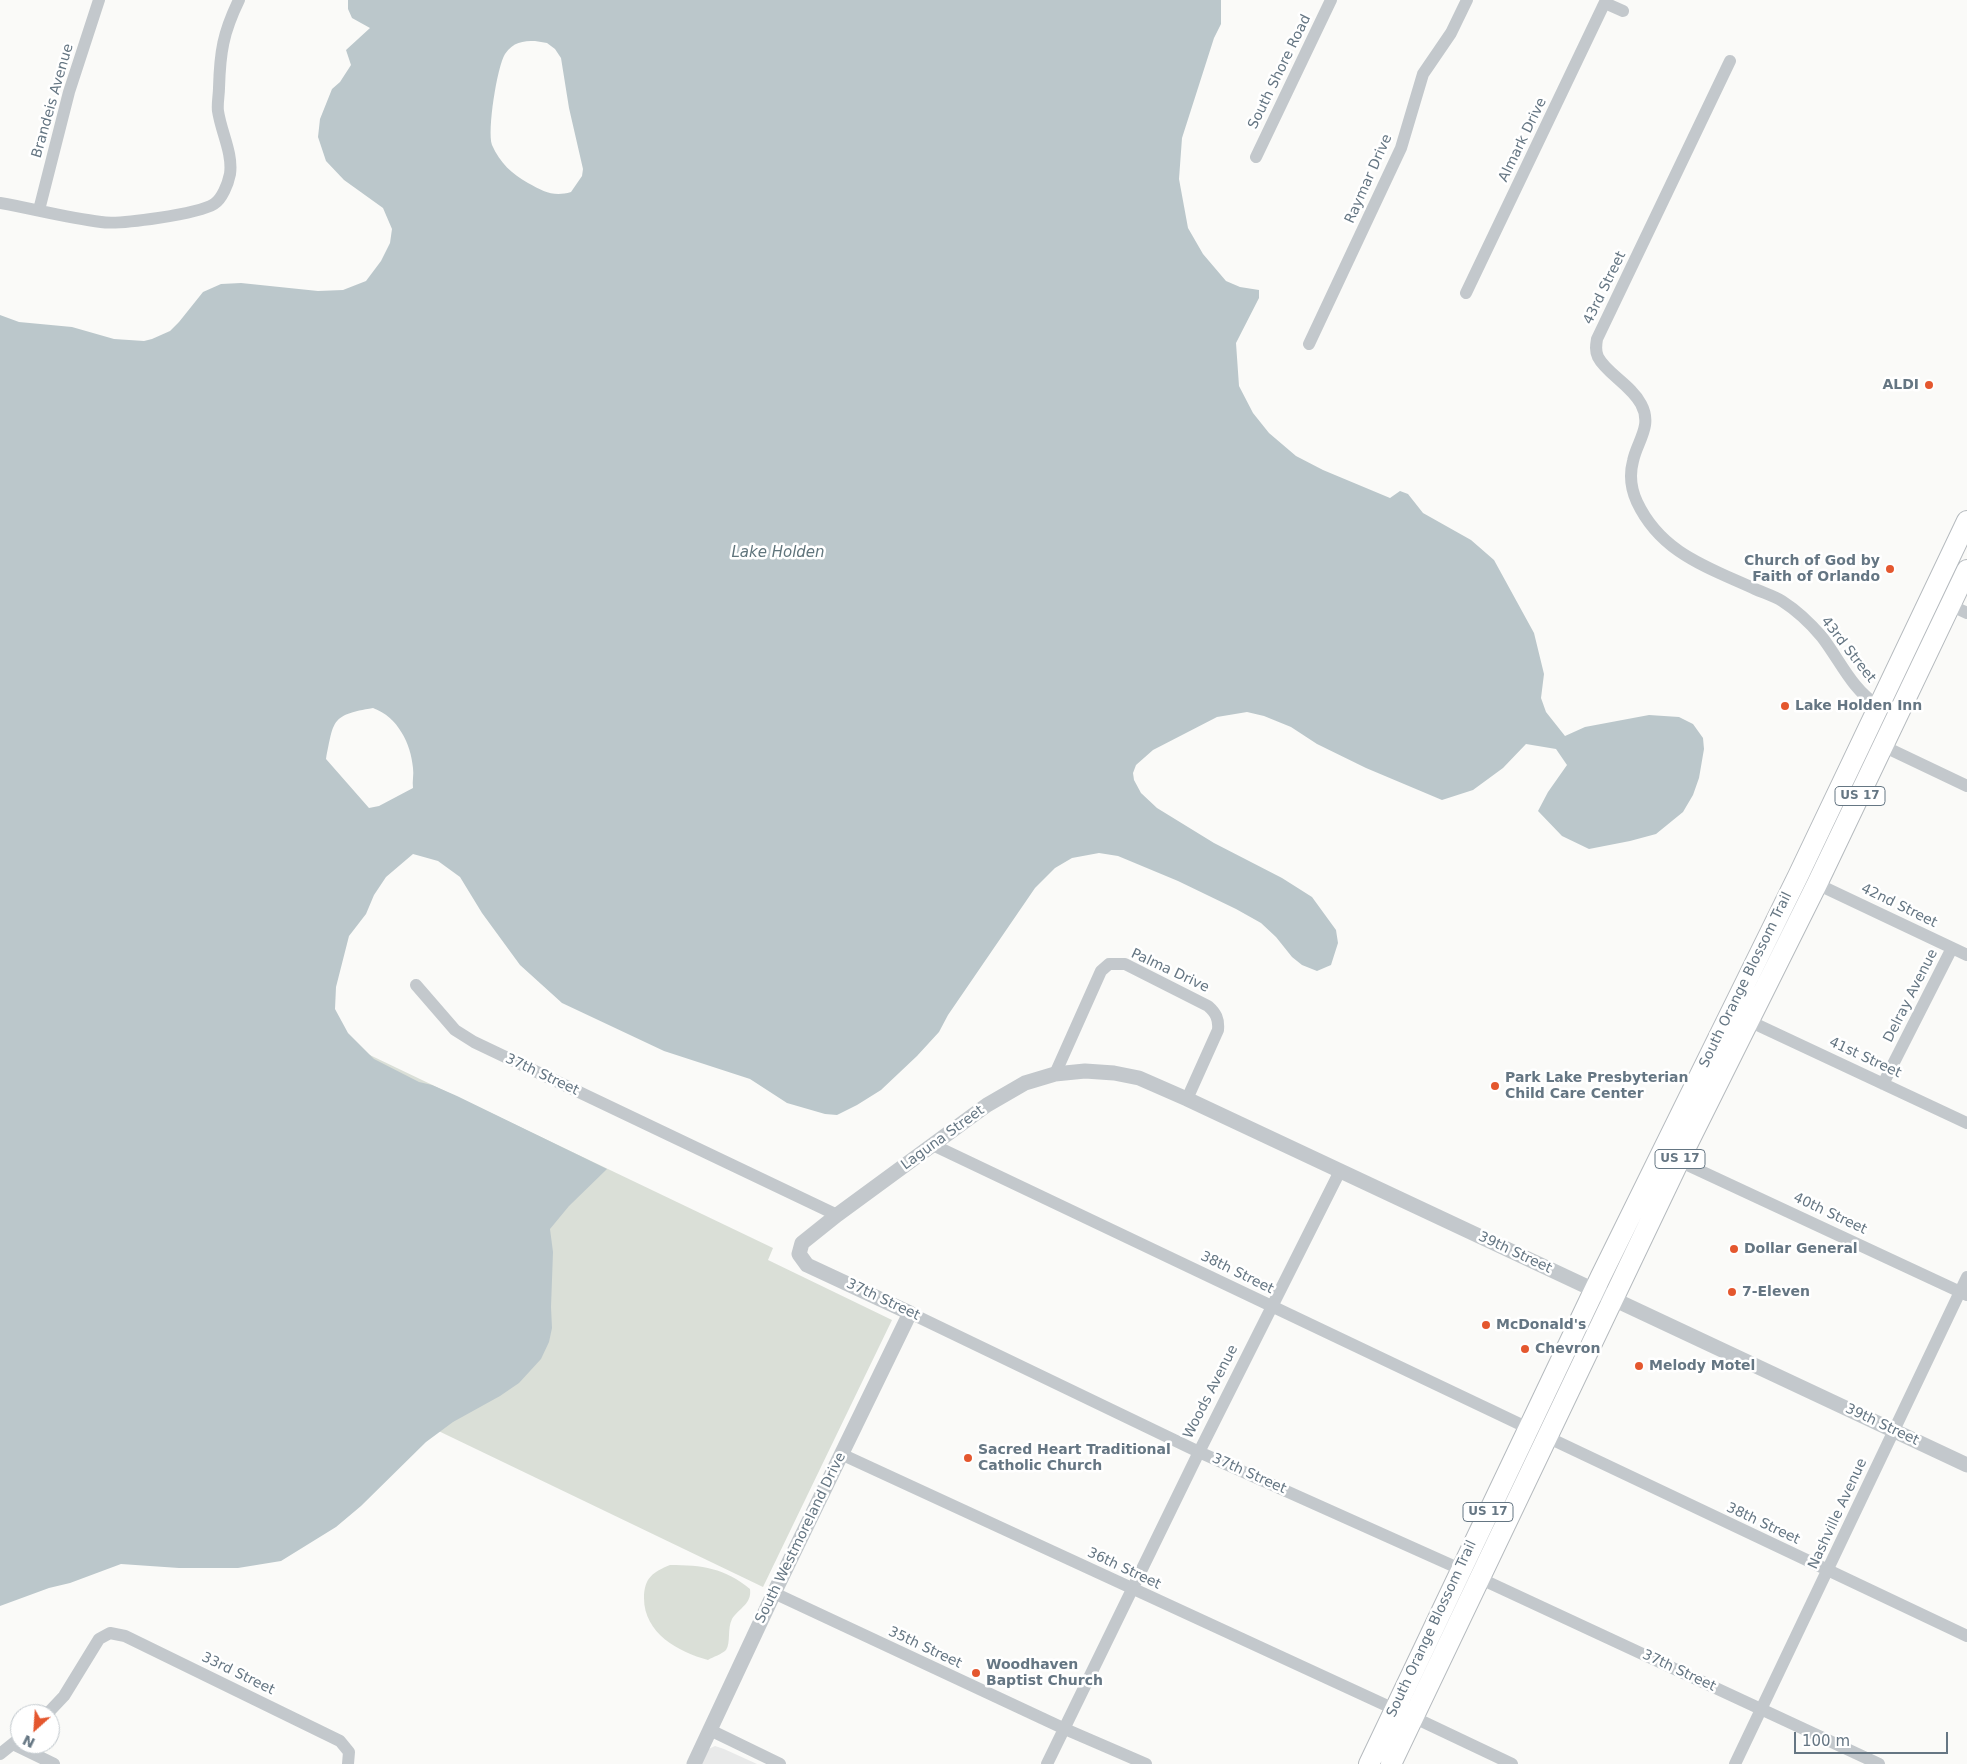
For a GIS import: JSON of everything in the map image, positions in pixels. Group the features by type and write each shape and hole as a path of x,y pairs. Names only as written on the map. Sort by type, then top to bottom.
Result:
{"main road":[{"name":"South Orange Blossom Trail","path":"1369,1764 1594,1290 1798,876 1967,522"},
{"name":"South Orange Blossom Trail","path":"1391,1764 1546,1437 1883,746 1958,609 1967,570"},
{"path":"1744,983 1742,1002 1744,1013 1749,1021"},
{"path":"1378,1764 1382,1734"}],"street":[{"name":"Brandeis Avenue","path":"39,210 69,92 99,0"},
{"path":"0,203 103,222 134,221 177,214 214,204 224,192 230,175 230,157 218,110 221,52 228,24 239,0"},
{"name":"South Shore Road","path":"1256,157 1331,0"},
{"name":"Raymar Drive","path":"1309,344 1401,148 1423,74 1451,33 1468,0"},
{"path":"1606,2 1622,10"},
{"name":"Almark Drive","path":"1466,293 1606,2"},
{"name":"43rd Street","path":"1730,61 1597,339 1596,349 1598,358 1628,386 1641,404 1646,420 1643,436 1632,461 1630,486 1649,524 1671,547 1693,561 1782,601 1821,636 1855,687 1878,706"},
{"path":"1883,746 1967,786"},
{"name":"42nd Street","path":"1817,884 1967,955"},
{"name":"Delray Avenue","path":"1884,1084 1952,948"},
{"name":"Palma Drive","path":"1055,1074 1101,972 1109,964 1125,964 1208,1006 1215,1012 1219,1022 1218,1030 1188,1099"},
{"name":"37th Street","path":"416,986 455,1030 474,1042 837,1215 802,1243 800,1254 802,1260 815,1270 910,1312 1198,1452 1460,1569"},
{"name":"41st Street","path":"1749,1021 1967,1124"},
{"name":"39th Street","path":"1055,1074 1085,1071 1139,1078 1188,1099 1967,1465"},
{"name":"Laguna Street","path":"837,1215 987,1105 1025,1083 1055,1074"},
{"name":"38th Street","path":"933,1145 1528,1428"},
{"name":"40th Street","path":"1680,1161 1964,1293"},
{"name":"Woods Avenue","path":"1047,1764 1198,1452 1340,1171"},
{"name":"Nashville Avenue","path":"1735,1764 1894,1430 1964,1293 1967,1277"},
{"name":"South Westmoreland Drive","path":"694,1764 774,1593 910,1312"},
{"name":"38th Street","path":"1546,1437 1967,1636"},
{"name":"36th Street","path":"841,1454 1394,1709"},
{"name":"37th Street","path":"1480,1578 1879,1764"},
{"name":"35th Street","path":"774,1593 1065,1729 1146,1764"},
{"name":"33rd Street","path":"56,1704 64,1696 99,1639 110,1633 125,1636 340,1741 349,1752 348,1764"},
{"path":"1413,1718 1512,1764"},
{"path":"710,1730 780,1764"},
{"path":"0,1754 10,1746"},
{"path":"38,1754 54,1764"}],"shaded area":[{"path":"351,1046 773,1248 768,1260 892,1320 763,1587 218,1325"},
{"path":"670,1565 713,1569 731,1576 750,1589 747,1602 732,1619 726,1650 708,1660 685,1652 675,1646 656,1631 650,1621 644,1598 646,1585 654,1573"},
{"path":"715,1746 757,1764 698,1764 704,1751"}],"water":[{"name":"Lake Holden","path":"348,0 1221,0 1221,24 1214,38 1182,138 1179,179 1188,228 1203,254 1226,281 1240,287 1259,290 1259,298 1236,343 1239,386 1253,413 1269,433 1296,456 1323,470 1390,498 1400,491 1408,494 1423,513 1471,540 1494,560 1534,633 1544,674 1541,698 1546,712 1565,736 1585,727 1649,715 1679,717 1693,724 1703,738 1704,749 1699,778 1693,795 1683,812 1656,834 1589,849 1562,836 1538,811 1548,792 1567,765 1556,749 1526,744 1503,768 1473,790 1442,800 1366,768 1317,744 1291,727 1264,716 1247,712 1217,717 1153,750 1136,765 1133,773 1134,780 1141,793 1157,808 1214,843 1282,878 1312,897 1336,930 1338,943 1331,965 1317,971 1302,965 1292,957 1276,937 1261,923 1178,881 1118,856 1099,853 1072,858 1055,868 1035,888 948,1015 939,1032 881,1090 837,1115 825,1114 787,1103 750,1079 664,1051 562,1003 520,965 482,913 460,877 438,861 413,854 386,877 374,895 366,914 349,936 336,987 335,1009 348,1033 374,1059 419,1082 432,1085 457,1096 607,1169 569,1206 550,1229 553,1252 552,1328 549,1342 541,1359 519,1383 500,1396 453,1422 426,1442 361,1506 336,1527 281,1561 238,1568 179,1568 121,1564 0,1606 0,315 19,322 72,327 114,339 144,341 170,331 203,292 221,284 241,283 318,291 343,290 366,281 381,261 390,243 392,229 383,208 344,180 326,161 318,137 320,119 332,89 340,82 351,65 346,50 370,28 352,18 348,9","holes":["535,41 547,43 555,49 561,58 569,108 583,169 582,176 571,192 549,193 522,180 503,163 492,145 492,113 502,61 508,50 515,45 522,42","373,708 390,718 402,732 412,759 413,788 379,806 369,808 326,759 333,728 337,721 349,713"]}],"place":[{"name":"ALDI","path":"1929,385"},
{"name":"Church of God by Faith of Orlando","path":"1890,569"},
{"name":"Lake Holden Inn","path":"1785,706"},
{"name":"Park Lake Presbyterian Child Care Center","path":"1495,1086"},
{"name":"Dollar General","path":"1734,1249"},
{"name":"7-Eleven","path":"1732,1292"},
{"name":"McDonald's","path":"1486,1325"},
{"name":"Chevron","path":"1525,1349"},
{"name":"Melody Motel","path":"1639,1366"},
{"name":"Sacred Heart Traditional Catholic Church","path":"968,1458"},
{"name":"Woodhaven Baptist Church","path":"976,1673"}]}
